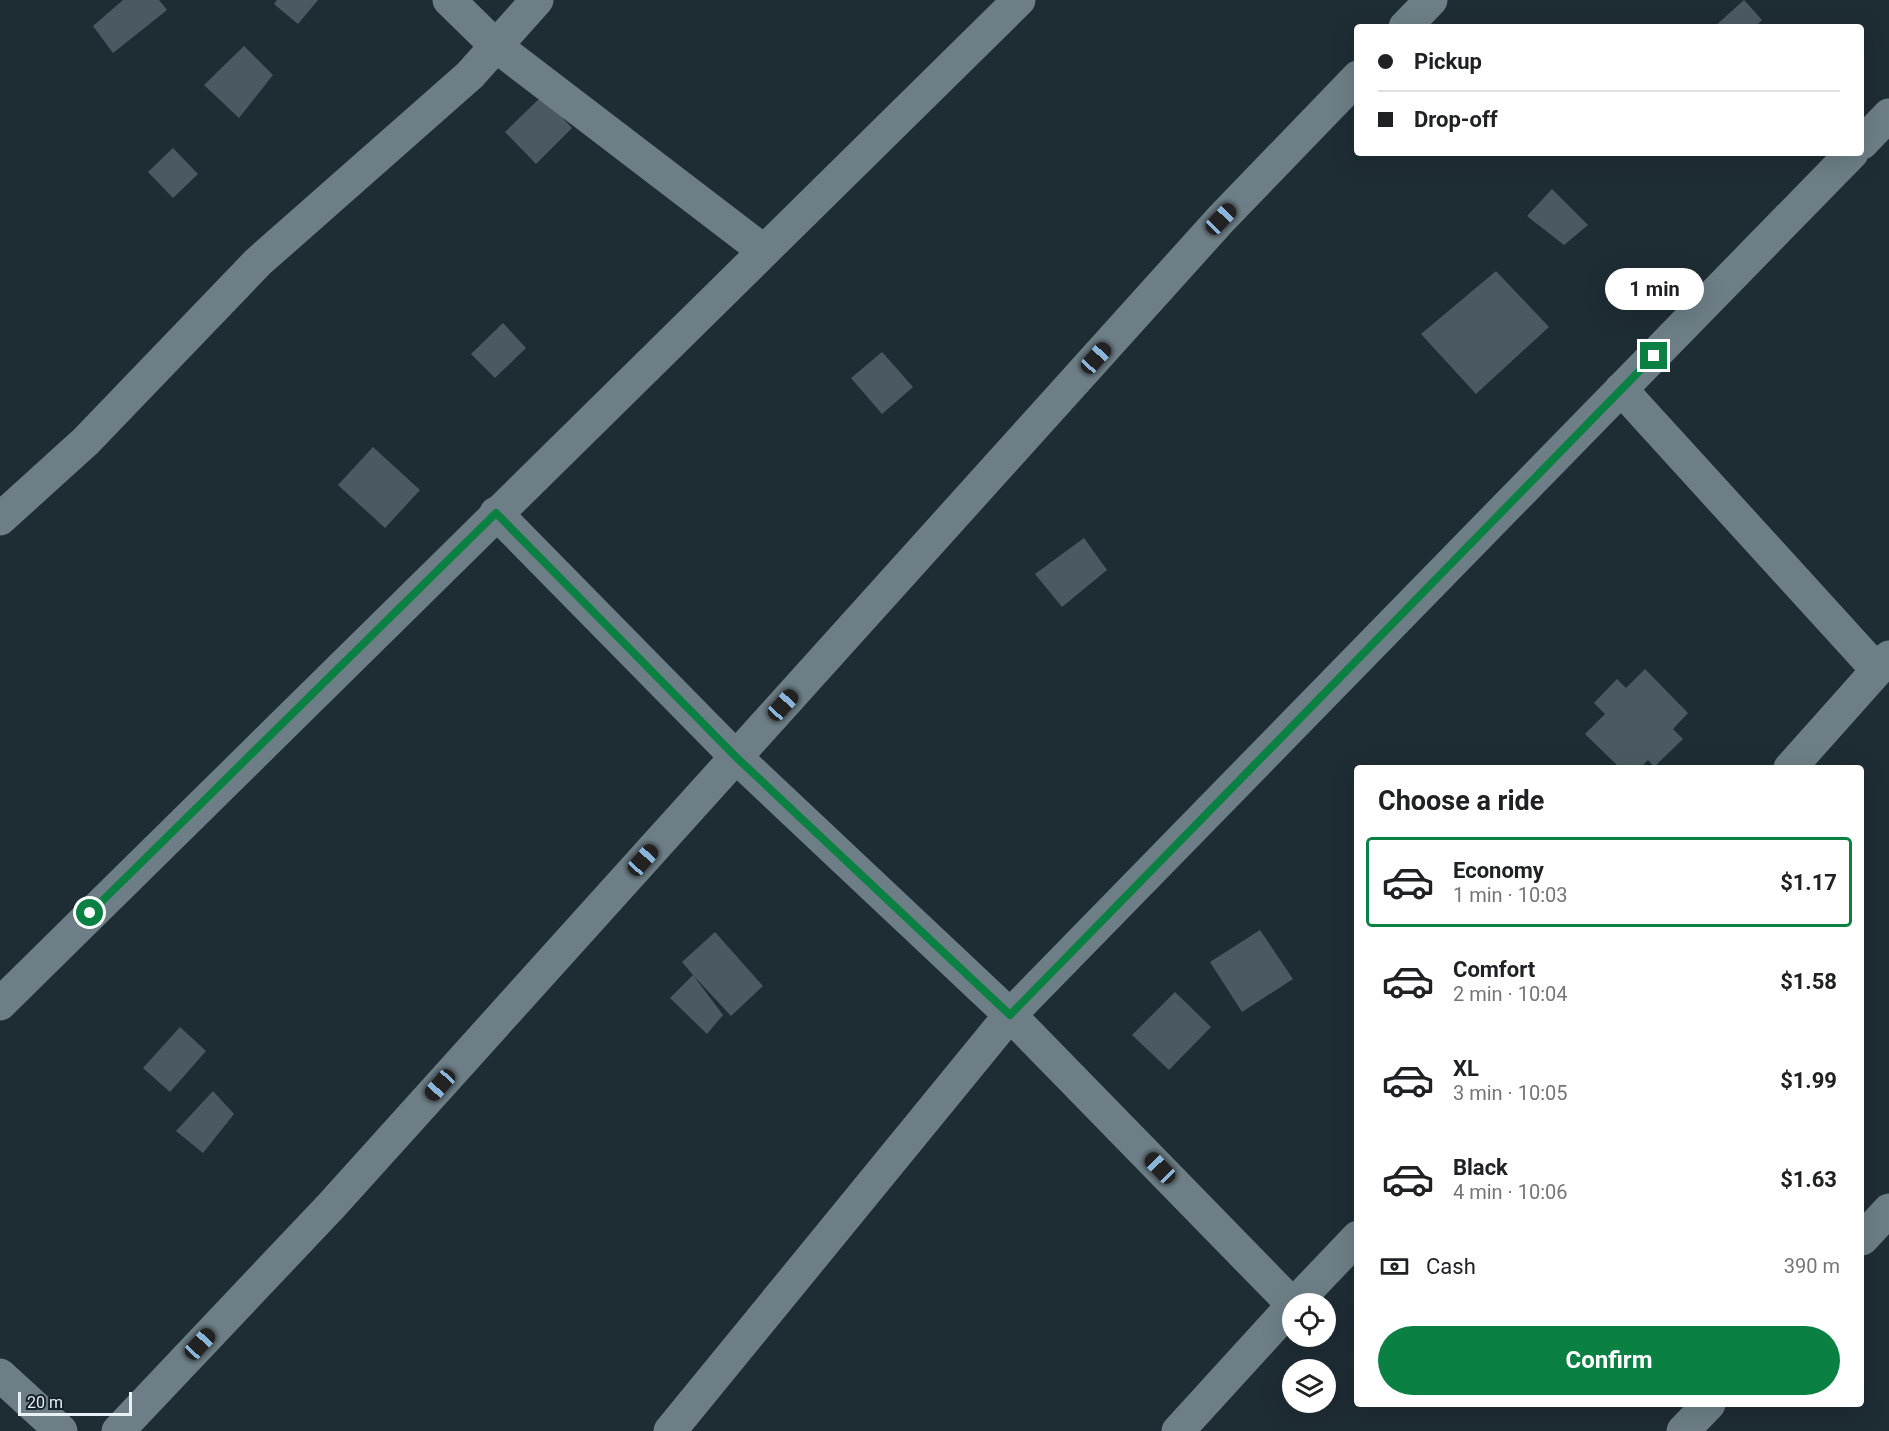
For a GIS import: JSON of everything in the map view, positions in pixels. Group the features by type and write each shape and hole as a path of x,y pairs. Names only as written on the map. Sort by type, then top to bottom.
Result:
{"street":[{"path":"449,0 496,46 764,250"},
{"path":"0,519 86,441 258,262 470,75 537,0"},
{"path":"0,1004 1019,0"},
{"path":"1409,24 1431,0"},
{"path":"118,1431 331,1206 1221,219 1354,81"},
{"path":"1864,141 1889,115"},
{"path":"670,1431 1010,1015 1849,156"},
{"path":"1621,389 1883,664 1793,765"},
{"path":"496,513 736,757 1010,1015 1282,1293"},
{"path":"1864,1237 1889,1210"},
{"path":"1304,1293 1354,1241"},
{"path":"1178,1431 1282,1316"},
{"path":"0,1375 61,1431"},
{"path":"1683,1431 1706,1407"}],"building":[{"path":"123,0 159,0 167,10 113,53 93,26"},
{"path":"277,0 318,0 298,24 274,4"},
{"path":"1744,0 1762,20 1758,24 1717,24"},
{"path":"244,46 273,75 239,118 204,85"},
{"path":"542,96 572,128 536,164 505,132"},
{"path":"173,148 198,174 173,198 148,172"},
{"path":"1552,189 1588,225 1564,245 1527,216"},
{"path":"1496,271 1549,327 1476,394 1421,334"},
{"path":"503,323 526,348 495,378 471,354"},
{"path":"882,352 913,387 882,414 851,378"},
{"path":"373,447 420,490 385,528 338,485"},
{"path":"1084,538 1107,570 1062,607 1035,574"},
{"path":"1645,669 1688,713 1673,729 1683,739 1656,765 1652,765 1648,760 1643,765 1617,765 1585,734 1605,714 1594,703 1617,679 1626,688"},
{"path":"1260,930 1293,979 1242,1012 1210,962"},
{"path":"715,932 763,986 731,1016 682,962"},
{"path":"693,975 723,1015 707,1034 670,998"},
{"path":"1175,992 1211,1027 1169,1070 1132,1035"},
{"path":"180,1027 206,1051 170,1092 143,1068"},
{"path":"213,1091 234,1114 203,1153 176,1131"}],"route":[{"path":"90,913 496,513 736,757 1010,1015 1654,356"}]}
